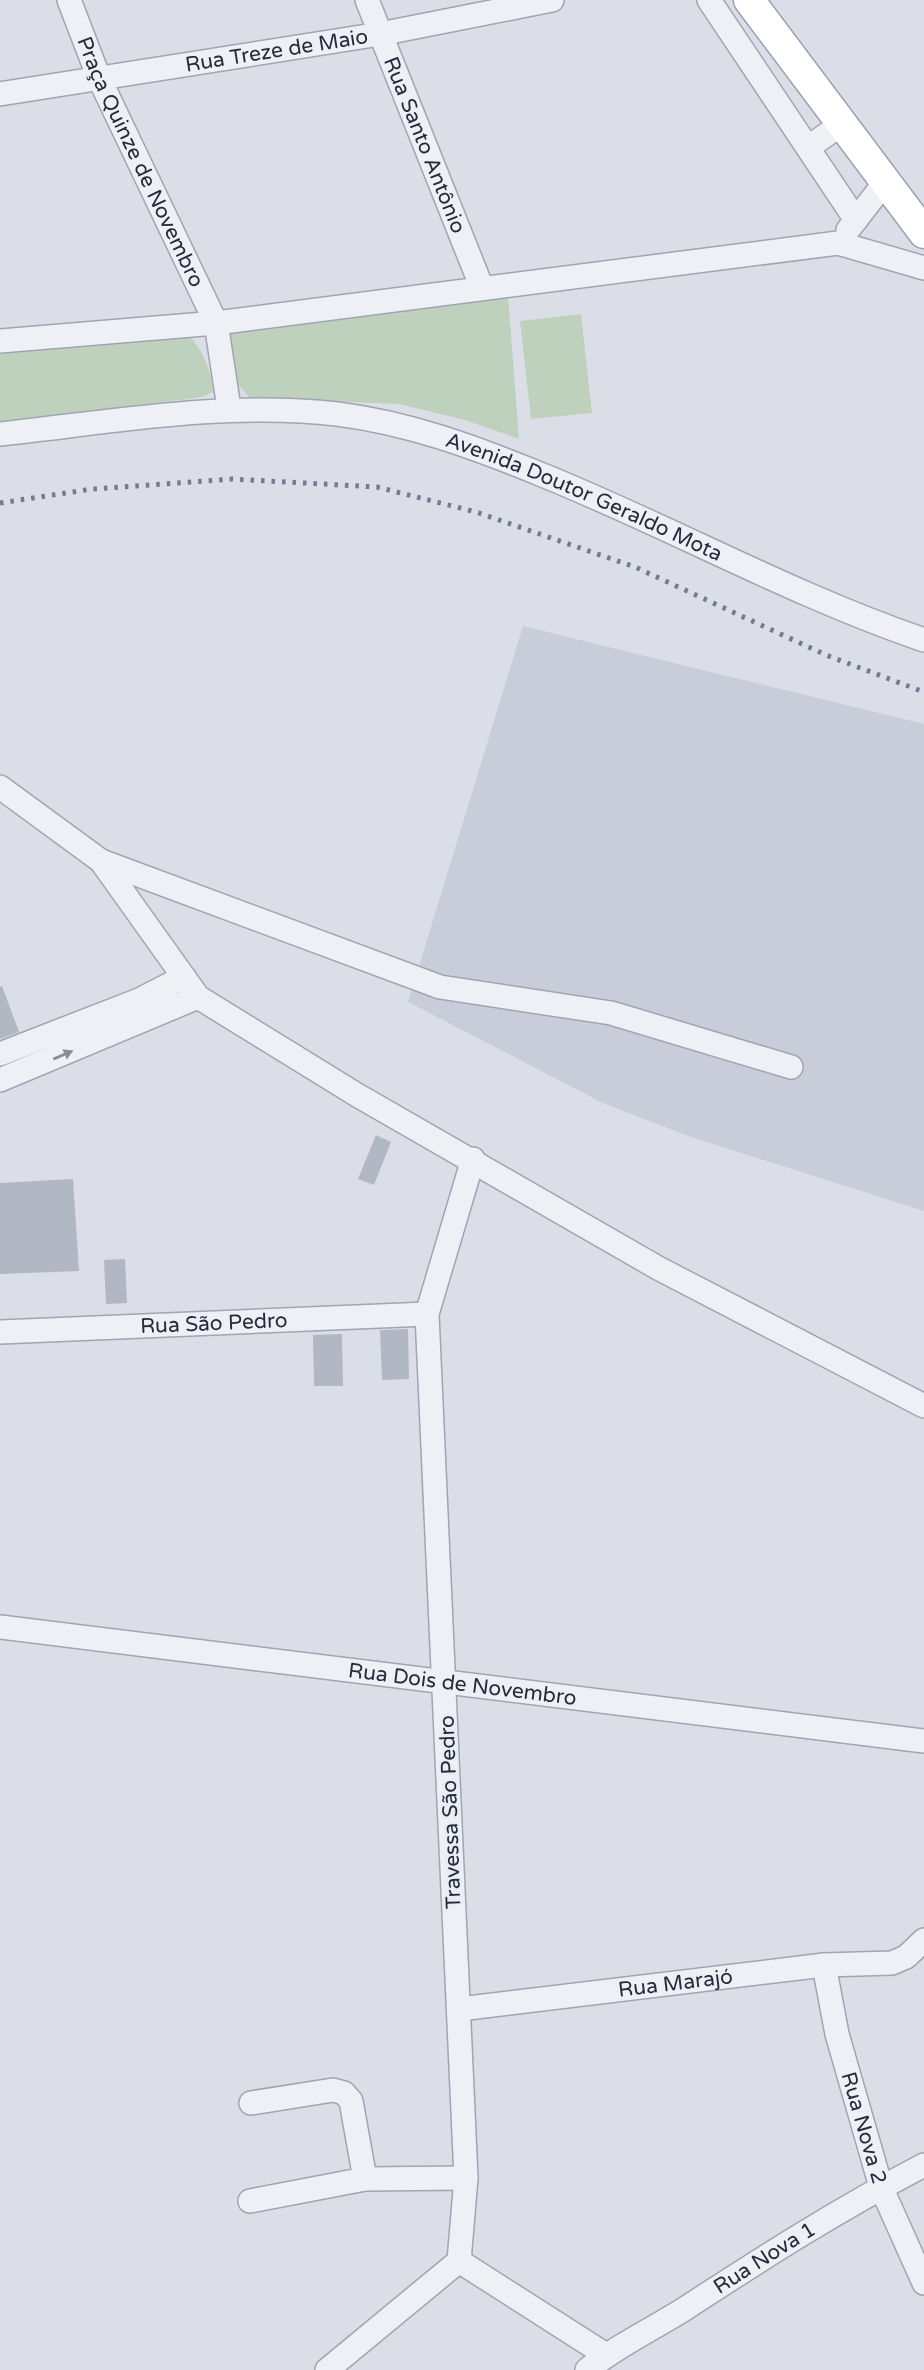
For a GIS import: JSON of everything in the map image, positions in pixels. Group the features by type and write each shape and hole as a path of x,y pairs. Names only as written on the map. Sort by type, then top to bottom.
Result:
{"main road":[{"path":"749,0 924,233"}],"street":[{"name":"Praça Quinze de Novembro","path":"69,0 99,78 216,323"},
{"name":"Rua Santo Antônio","path":"368,0 482,288"},
{"name":"Rua Treze de Maio","path":"0,94 380,34 552,0"},
{"path":"709,0 856,220"},
{"path":"809,147 843,124"},
{"path":"838,243 886,181"},
{"path":"0,341 216,323 838,243 924,268"},
{"path":"216,323 229,408"},
{"name":"Avenida Doutor Geraldo Mota","path":"0,434 229,408 337,414 413,428 480,449 581,490 892,629 924,640"},
{"path":"0,787 101,861 440,987 611,1013 792,1067"},
{"path":"101,861 198,997 357,1095 473,1159 658,1268 924,1406"},
{"path":"0,1054 139,1000 184,977"},
{"path":"0,1080 198,997"},
{"name":"Travessa São Pedro","path":"460,2261 466,2178 427,1314 473,1159"},
{"name":"Rua São Pedro","path":"0,1332 427,1314"},
{"name":"Rua Dois de Novembro","path":"0,1627 924,1741"},
{"name":"Rua Marajó","path":"460,2009 824,1965 892,1963 906,1957 924,1940"},
{"name":"Rua Nova 2","path":"824,1965 836,2034 881,2187 924,2283"},
{"path":"251,2103 333,2090 344,2093 351,2101 365,2179"},
{"name":"Rua Nova 1","path":"587,2370 606,2355 683,2310 809,2227 924,2165"},
{"path":"250,2200 365,2179 466,2178"},
{"path":"327,2370 460,2261 606,2355"}],"shaded area":[{"path":"523,626 924,724 924,1211 691,1137 603,1103 408,1002"}],"green space":[{"path":"508,295 519,439 465,420 399,404 250,398 234,380 224,336 231,328"},
{"path":"581,314 592,413 531,419 520,321"},
{"path":"184,332 195,343 204,359 211,376 213,392 202,397 0,423 0,353"}],"building":[{"path":"2,986 19,1032 0,1039 0,987"},
{"path":"376,1135 391,1142 374,1185 358,1179"},
{"path":"73,1179 79,1271 0,1274 0,1183"},
{"path":"125,1259 127,1303 106,1304 104,1260"},
{"path":"408,1329 409,1379 382,1380 380,1330"},
{"path":"342,1334 343,1386 314,1386 313,1335"}],"railway":[{"path":"0,503 92,489 232,479 377,487 476,512 635,567 826,655 924,692"}]}
